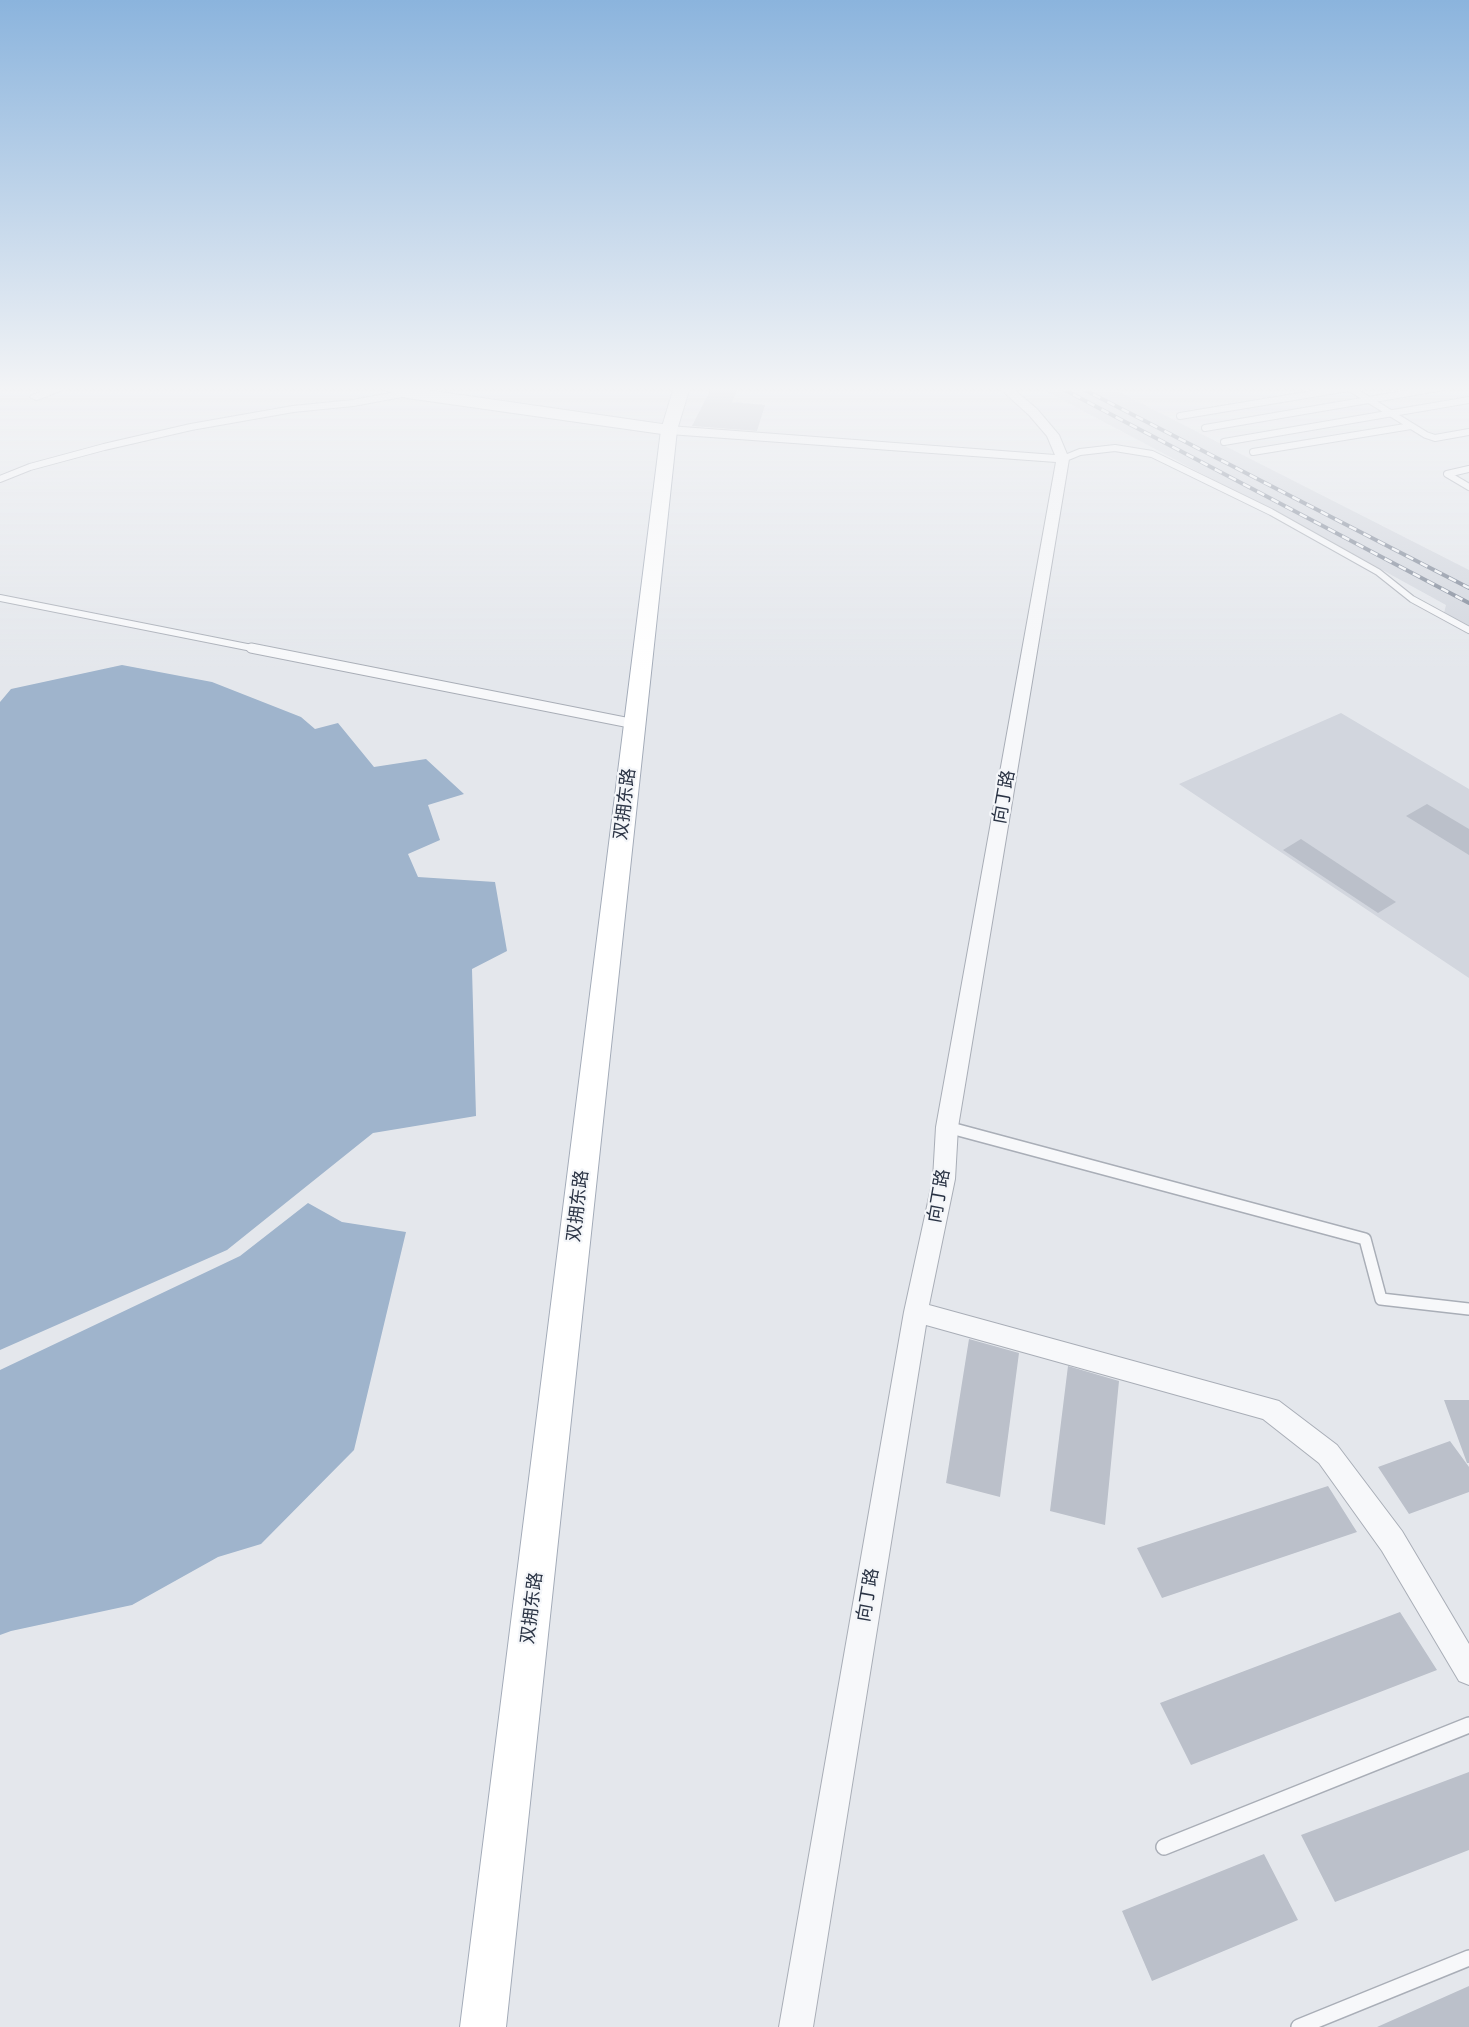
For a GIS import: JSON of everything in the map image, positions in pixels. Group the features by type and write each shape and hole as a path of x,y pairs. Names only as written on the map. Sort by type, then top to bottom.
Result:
{"main road":[{"name":"双拥东路","path":"483,2027 663,482"}],"street":[{"name":"向丁路","path":"796,2027 916,1312 944,1179 947,1128 1059,482"},
{"path":"916,1312 1270,1410 1328,1454 1392,1541 1469,1671"}],"lane":[{"path":"1210,482 1271,512 1378,572 1412,599 1469,630"},
{"path":"0,598 635,724"},
{"path":"947,1128 1365,1239 1381,1300 1469,1310"},
{"path":"1164,1848 1469,1724"},
{"path":"1299,2027 1469,1958"}],"shaded area":[{"path":"1217,482 1295,482 1469,570 1469,626 1444,613 1446,605"},
{"path":"1341,713 1469,789 1469,978 1179,784"}],"water":[{"path":"122,665 212,682 301,717 315,729 338,723 374,767 426,759 464,794 428,805 440,840 408,854 418,877 495,882 507,951 472,969 476,1116 373,1133 227,1250 0,1350 0,702 11,689"},
{"path":"308,1203 342,1222 406,1232 354,1450 261,1544 218,1557 132,1605 0,1635 0,1370 240,1256"}],"building":[{"path":"1427,804 1469,829 1469,855 1406,816"},
{"path":"1301,839 1396,902 1378,913 1283,850"},
{"path":"969,1339 1019,1353 1000,1497 946,1483"},
{"path":"1068,1366 1119,1381 1105,1525 1050,1511"},
{"path":"1444,1400 1469,1400 1469,1463 1467,1463"},
{"path":"1450,1441 1469,1467 1469,1492 1409,1514 1378,1467"},
{"path":"1328,1486 1357,1532 1162,1598 1137,1548"},
{"path":"1400,1612 1437,1670 1191,1765 1160,1703"},
{"path":"1469,1772 1469,1850 1335,1902 1301,1835"},
{"path":"1264,1854 1298,1920 1152,1981 1122,1911"},
{"path":"1469,1986 1469,2027 1377,2027"}],"railway":[{"path":"1239,482 1469,603"},
{"path":"1263,482 1469,588"}]}
